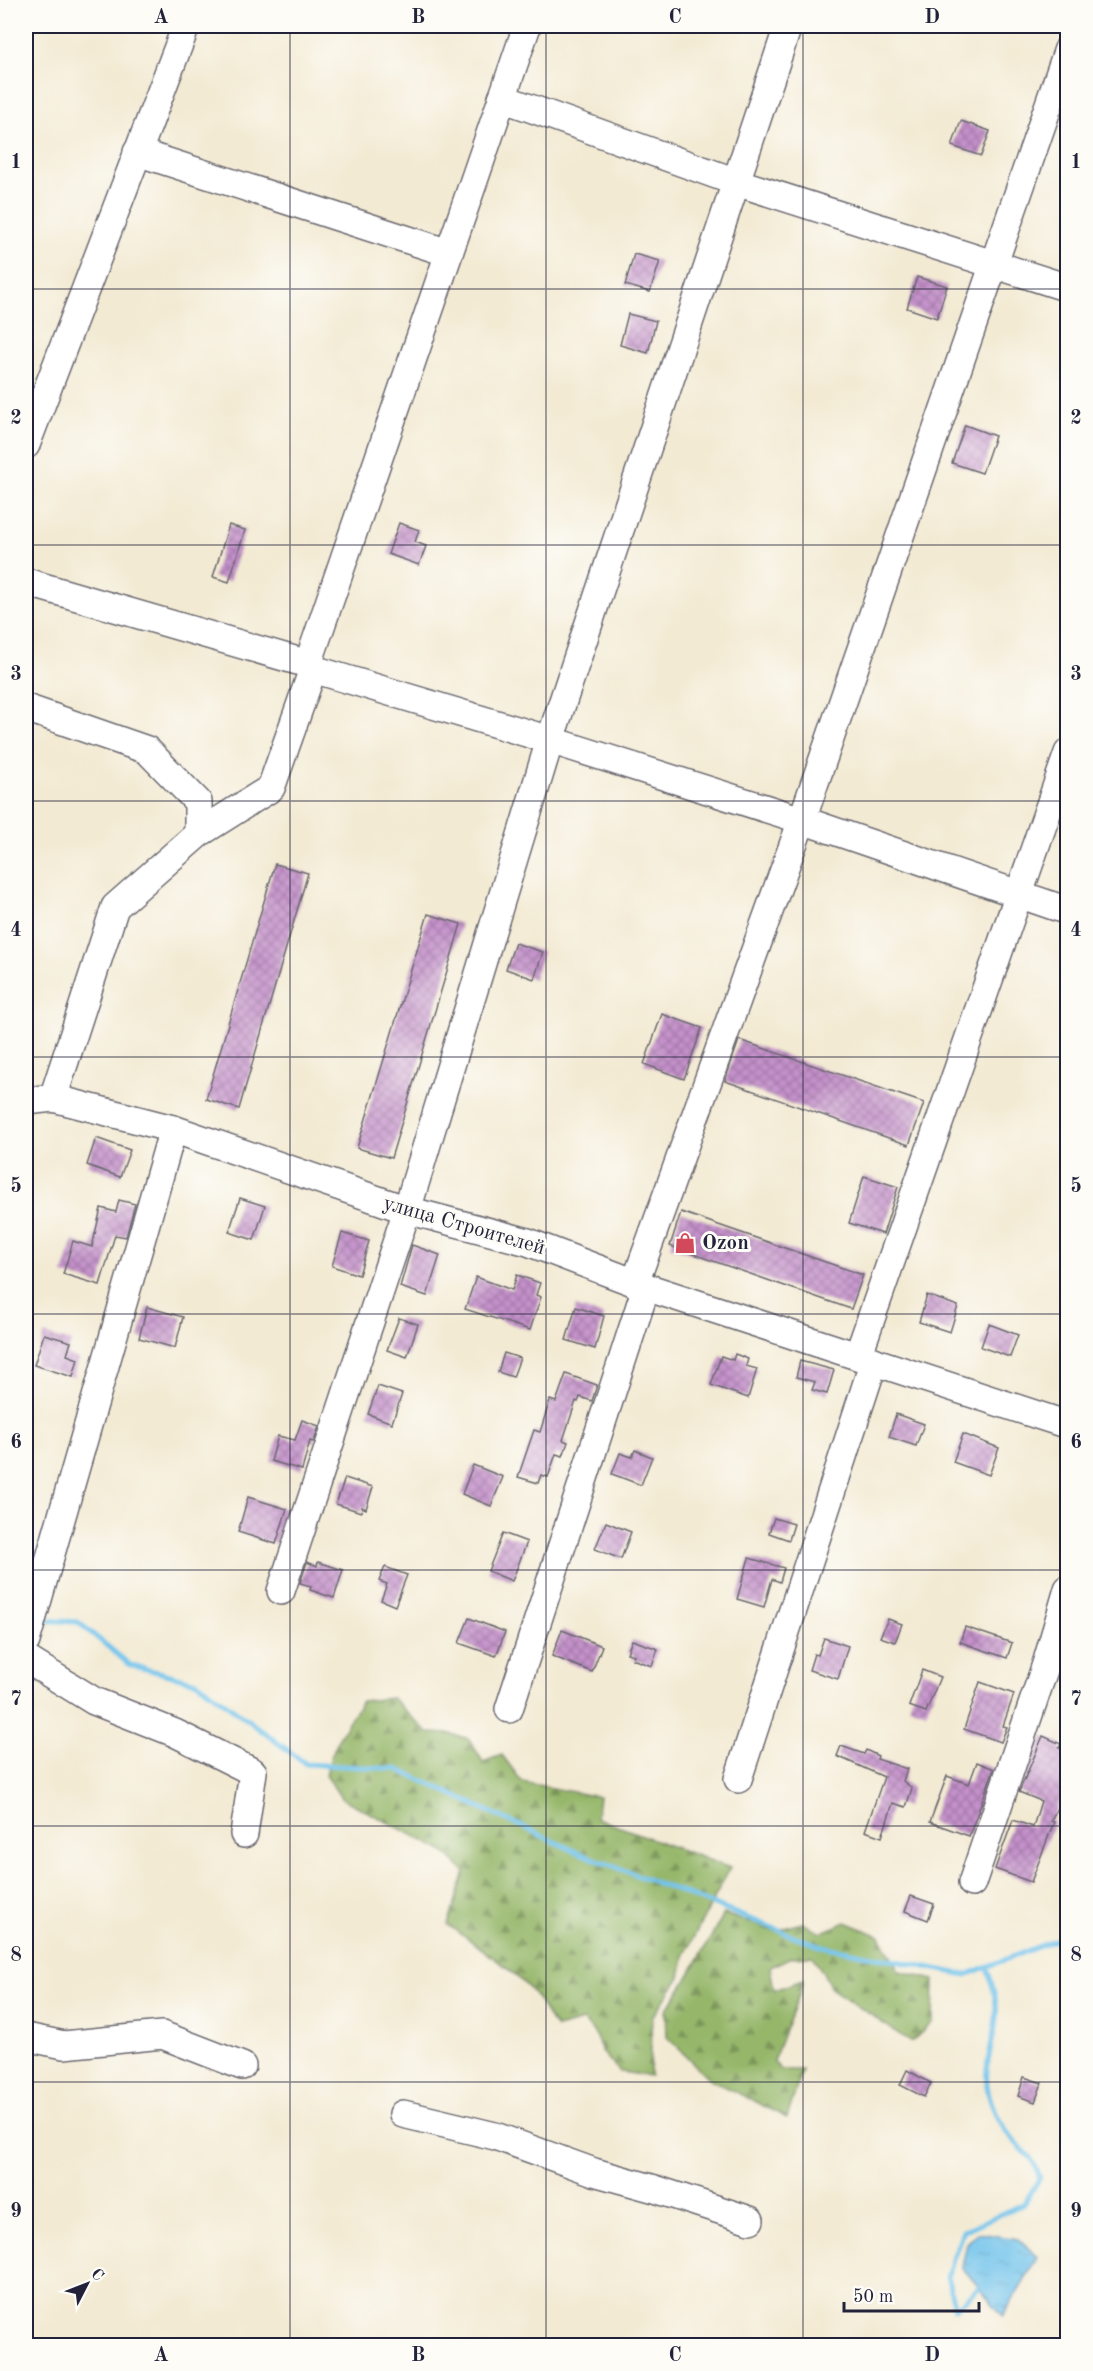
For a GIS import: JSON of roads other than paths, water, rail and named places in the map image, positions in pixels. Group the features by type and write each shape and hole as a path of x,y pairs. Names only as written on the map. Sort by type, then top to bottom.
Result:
{"street":[{"path":"26,445 186,26"},
{"path":"281,1591 407,1210 550,740 788,26"},
{"path":"26,1101 53,1098 115,907 198,834 271,788 502,98 523,27"},
{"path":"509,1709 640,1285 1068,49"},
{"path":"502,98 736,182 1068,288"},
{"path":"137,152 448,254"},
{"path":"26,582 550,740 802,820 1068,911"},
{"path":"26,708 147,750 198,802 198,834"},
{"path":"738,1779 866,1359 1068,753"},
{"name":"улица Строителей","path":"53,1098 173,1129 407,1210 528,1242 640,1285 1068,1425"},
{"path":"26,1641 173,1129"},
{"path":"972,1883 1047,1661 1068,1589"},
{"path":"26,1659 94,1701 175,1732 253,1772 244,1834"},
{"path":"26,2037 64,2045 162,2035 242,2066"},
{"path":"403,2114 495,2136 594,2172 655,2188 750,2220"}],"water":[{"path":"978,2233 1018,2239 1038,2257 1003,2316 962,2267 967,2243"}],"waterway":[{"path":"39,1620 78,1622 130,1665 197,1682 306,1764 397,1769 577,1852 817,1945 966,1975 1068,1935"},
{"path":"983,2284 955,2309 947,2276 963,2231 1025,2203 1040,2177 1031,2159 1004,2127 989,2095 987,2069 995,2026 996,2003 987,1967"}],"place":[{"name":"Ozon","path":"685,1243"}]}
